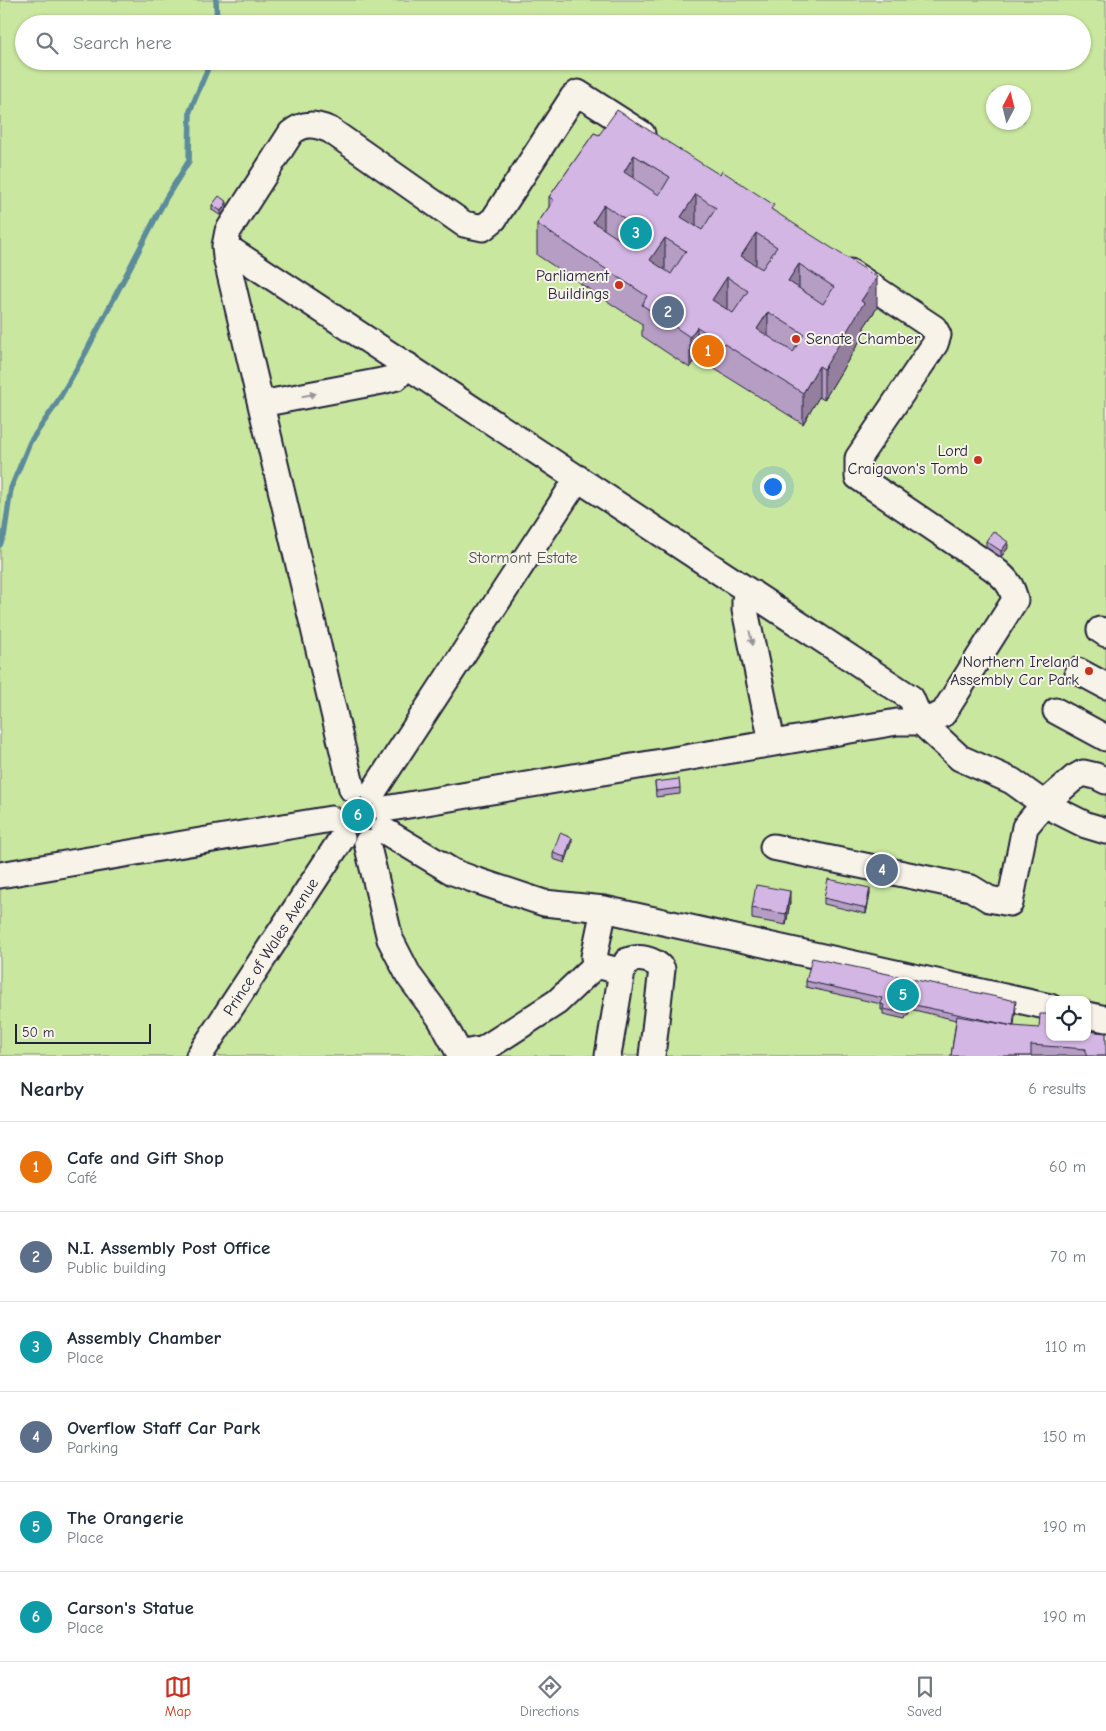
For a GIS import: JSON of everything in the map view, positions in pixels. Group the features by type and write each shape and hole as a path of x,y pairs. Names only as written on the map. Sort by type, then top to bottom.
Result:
{"lane":[{"path":"596,965 557,1002 484,1049 461,1055 440,1018 402,964 390,939 372,813 261,404 225,246 228,231 241,208 291,133 304,125 314,124 330,130 464,224 483,228 494,219 578,93 665,149"},
{"path":"225,246 911,698 921,722 960,758 1012,781 1044,804 1086,825 1106,831"},
{"path":"372,813 772,742 896,722 921,722 943,714 1015,600 1013,589 1007,579 994,569 858,477 858,458 935,344 938,335 934,328 828,258"},
{"path":"261,404 397,377 407,365"},
{"name":"Prince of Wales Avenue","path":"199,1056 337,829 334,804 338,798 372,813 578,478"},
{"path":"750,592 745,600 746,610 772,742"},
{"path":"1078,671 1106,686"},
{"path":"1056,711 1106,738"},
{"path":"773,847 971,888 989,899 1010,903 1025,827 1044,804 1074,778 1083,773 1106,781"},
{"path":"0,875 337,829 357,843 372,813"},
{"path":"372,813 453,872 544,903 604,910 1046,1006"},
{"path":"596,965 594,957 604,910"},
{"path":"608,1056 622,971 627,962 636,959 653,961 662,969 652,1056"},
{"path":"596,965 622,971"},
{"path":"1091,1016 1106,1019"}],"green space":[{"name":"Stormont Estate","path":"0,0 1106,0 1106,1056 0,1056"}],"building":[{"path":"617,110 720,175 722,171 774,205 771,209 877,277 861,301 864,303 824,369 819,366 803,393 697,327 690,337 642,305 647,296 537,224 554,200 549,197 594,133 599,135","holes":["634,155 670,177 659,195 624,172","696,194 716,208 702,230 681,217","604,205 639,228 628,245 593,222","756,233 777,247 762,269 741,256","665,238 686,251 671,274 650,260","799,264 834,287 823,304 788,281","727,277 748,291 733,313 712,300","768,312 804,334 793,352 757,329"]},
{"path":"219,196 227,202 221,211 212,205"},
{"path":"993,531 1008,542 1001,551 986,541"},
{"path":"679,779 680,788 656,791 655,782"},
{"path":"560,833 572,838 565,857 553,853"},
{"path":"828,879 870,888 866,908 824,898"},
{"path":"756,885 790,891 786,914 752,908"},
{"path":"812,958 1016,1001 1013,1026 910,1004 908,1011 906,1010 905,1013 883,1009 884,1005 881,1004 882,998 806,981"},
{"path":"1040,1014 1046,1014 1046,1041 1091,1041 1091,1031 1106,1033 1106,1056 1086,1056 1086,1049 1031,1045 1031,1056 951,1056 957,1016 1013,1026 1039,1028"}],"waterway":[{"path":"216,0 217,15"},
{"path":"0,545 4,536 11,488 30,442 55,406 85,354 166,198 189,161 190,111 207,70"}],"place":[{"name":"Assembly Chamber","path":"636,233"},
{"name":"Parliament Buildings","path":"619,285"},
{"name":"N.I. Assembly Post Office","path":"668,312"},
{"name":"Senate Chamber","path":"796,339"},
{"name":"Cafe and Gift Shop","path":"708,351"},
{"name":"Lord Craigavon's Tomb","path":"978,460"},
{"name":"Northern Ireland Assembly Car Park","path":"1089,671"},
{"name":"Carson's Statue","path":"358,815"},
{"name":"Overflow Staff Car Park","path":"882,870"},
{"name":"The Orangerie","path":"903,995"}]}
